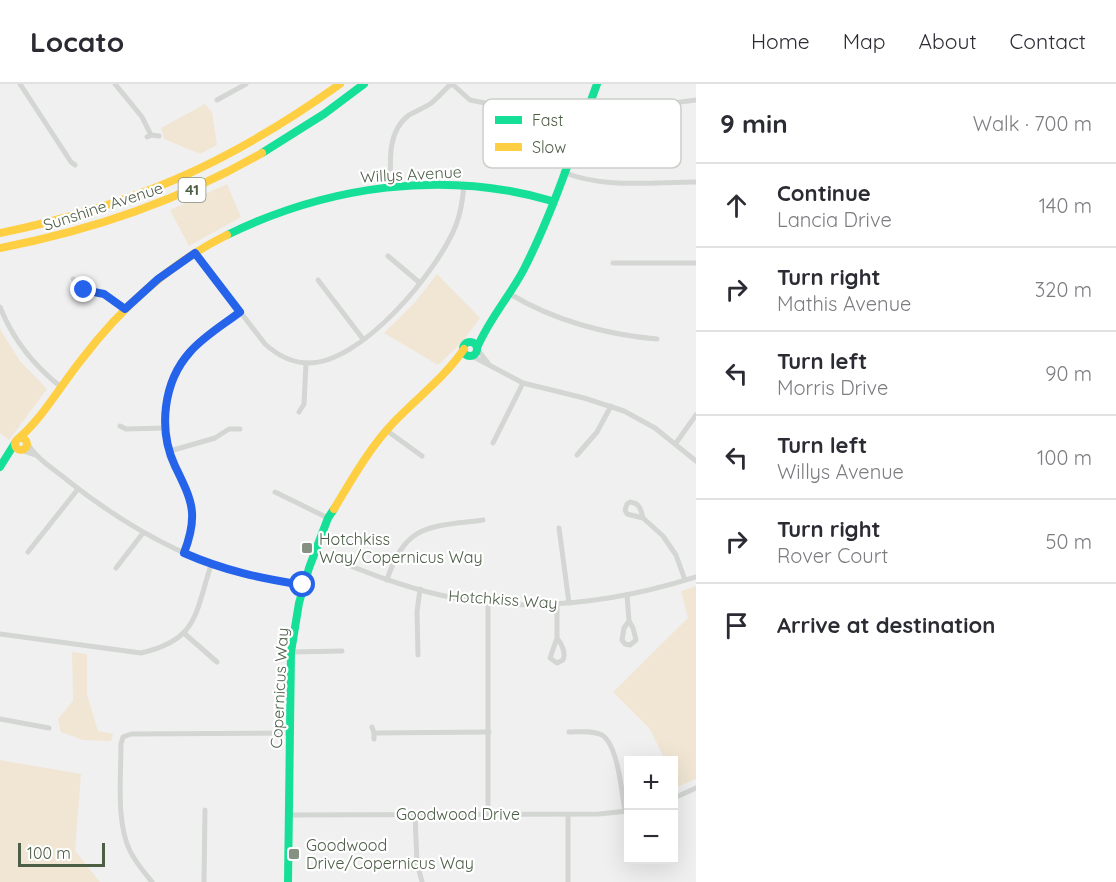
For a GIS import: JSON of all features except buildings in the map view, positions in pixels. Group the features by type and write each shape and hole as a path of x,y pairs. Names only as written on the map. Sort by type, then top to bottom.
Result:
{"street":[{"path":"20,84 72,164"},
{"path":"115,84 142,117 149,136 159,136"},
{"path":"217,100 246,84"},
{"name":"Sunshine Avenue","path":"0,232 48,224 93,212 174,183 253,143 301,113 339,84"},
{"name":"Sunshine Avenue","path":"0,248 96,226 159,204 195,188 260,156 364,84"},
{"path":"391,186 391,146 399,127 410,115 429,105 452,84 470,100 483,103"},
{"name":"Copernicus Way","path":"591,99 597,84"},
{"path":"681,102 696,100"},
{"name":"Copernicus Way","path":"288,882 291,652 303,585 328,518 353,475 386,430 452,367 474,352 483,333 510,294 530,257 565,168"},
{"path":"563,172 585,181 602,183 696,182"},
{"path":"195,253 272,350 306,363 339,355 363,339 395,311 430,270 453,231 460,212 464,184"},
{"name":"Willys Avenue","path":"2,465 98,339 125,309 158,279 195,253 238,228 292,207 344,192 391,186 464,184 502,187 552,201"},
{"path":"388,256 420,283"},
{"path":"613,263 696,263"},
{"path":"73,279 73,287 104,294 125,309"},
{"path":"318,280 363,339"},
{"path":"510,294 562,317 624,336 657,339"},
{"path":"0,307 10,330 27,355 40,370 61,387"},
{"path":"184,553 192,530 191,501 170,451 165,428 166,402 182,363 207,336 240,312"},
{"name":"Copernicus Way","path":"452,367 466,346 483,333"},
{"path":"466,346 473,343 474,352 491,366 523,383 611,406 656,428 696,461"},
{"path":"299,412 304,404 306,363"},
{"path":"493,444 523,383"},
{"path":"304,404 311,408"},
{"path":"577,455 597,432 611,406"},
{"path":"676,443 696,415"},
{"name":"Willys Avenue","path":"19,445 26,447 33,424"},
{"path":"170,451 215,438 228,426 240,429"},
{"path":"123,437 123,428 165,428"},
{"path":"386,430 422,456"},
{"path":"27,442 37,455"},
{"path":"19,445 37,455 78,489 143,533 211,565 247,576 303,585"},
{"path":"28,552 78,489"},
{"path":"275,492 328,518"},
{"path":"643,518 663,536 676,555 685,580"},
{"path":"387,580 400,548 414,535 439,525 483,520"},
{"path":"559,528 569,603"},
{"path":"116,568 143,533"},
{"name":"Hotchkiss Way","path":"315,552 387,580 441,595 488,601 569,603 657,589 696,577"},
{"path":"0,634 141,653 171,644 185,634 193,619 211,565"},
{"path":"418,655 417,612 420,589"},
{"path":"627,595 629,621"},
{"path":"488,601 488,814"},
{"path":"557,604 557,638"},
{"path":"185,634 217,662"},
{"path":"291,652 342,651"},
{"path":"0,719 49,728"},
{"path":"373,733 489,732"},
{"path":"569,732 591,732 602,735 608,741 614,755 627,810"},
{"path":"152,882 134,858 124,835 121,744 123,737 130,734 289,733"},
{"path":"678,796 696,788"},
{"path":"204,882 205,810"},
{"name":"Goodwood Drive","path":"288,815 568,814 624,811"},
{"path":"416,814 417,863 422,882"},
{"path":"568,814 568,882"}],"shaded area":[{"path":"205,104 212,112 217,145 200,154 164,139 161,128"},
{"path":"227,184 241,217 189,246 170,210"},
{"path":"437,274 480,318 462,342 438,365 384,333 416,301"},
{"path":"0,329 20,361 47,389 9,440 0,433"},
{"path":"696,586 696,779 678,787 678,756 663,756 650,729 613,692 688,618 681,591"},
{"path":"72,652 87,654 87,694 98,731 113,734 111,741 83,740 61,732 58,719 73,701"},
{"path":"0,760 81,774 75,851 100,882 0,882"}],"traffic: fast":[{"path":"262,153 324,114 364,84"},
{"path":"592,99 597,84"},
{"path":"477,348 535,247 567,168"},
{"path":"227,235 265,218 305,205 345,194 386,188 428,185 470,186 511,191 552,201"},
{"path":"470,342 475,344 477,349 475,354 470,356 465,354 463,349 465,344 470,342"},
{"path":"0,467 15,443"},
{"path":"288,882 291,652 299,603 309,568 328,518 334,509"}],"traffic: slow":[{"path":"0,233 94,209 179,178 259,137 340,84"},
{"path":"0,248 69,232 135,212 199,186 262,153"},
{"path":"19,438 44,410 97,340 130,305 166,273 227,235"},
{"path":"334,509 385,432 440,378 464,349"},
{"path":"23,438 27,444 23,450 19,450 15,442 23,438"}],"place":[{"name":"Hotchkiss Way/Copernicus Way","path":"307,548"},
{"name":"Goodwood Drive/Copernicus Way","path":"294,854"}],"route":[{"path":"84,290 104,294 125,309 158,279 195,253 240,312 207,336 189,354 175,375 166,402 165,428 170,451 191,501 192,530 184,553 211,565 247,576 303,585"}]}
